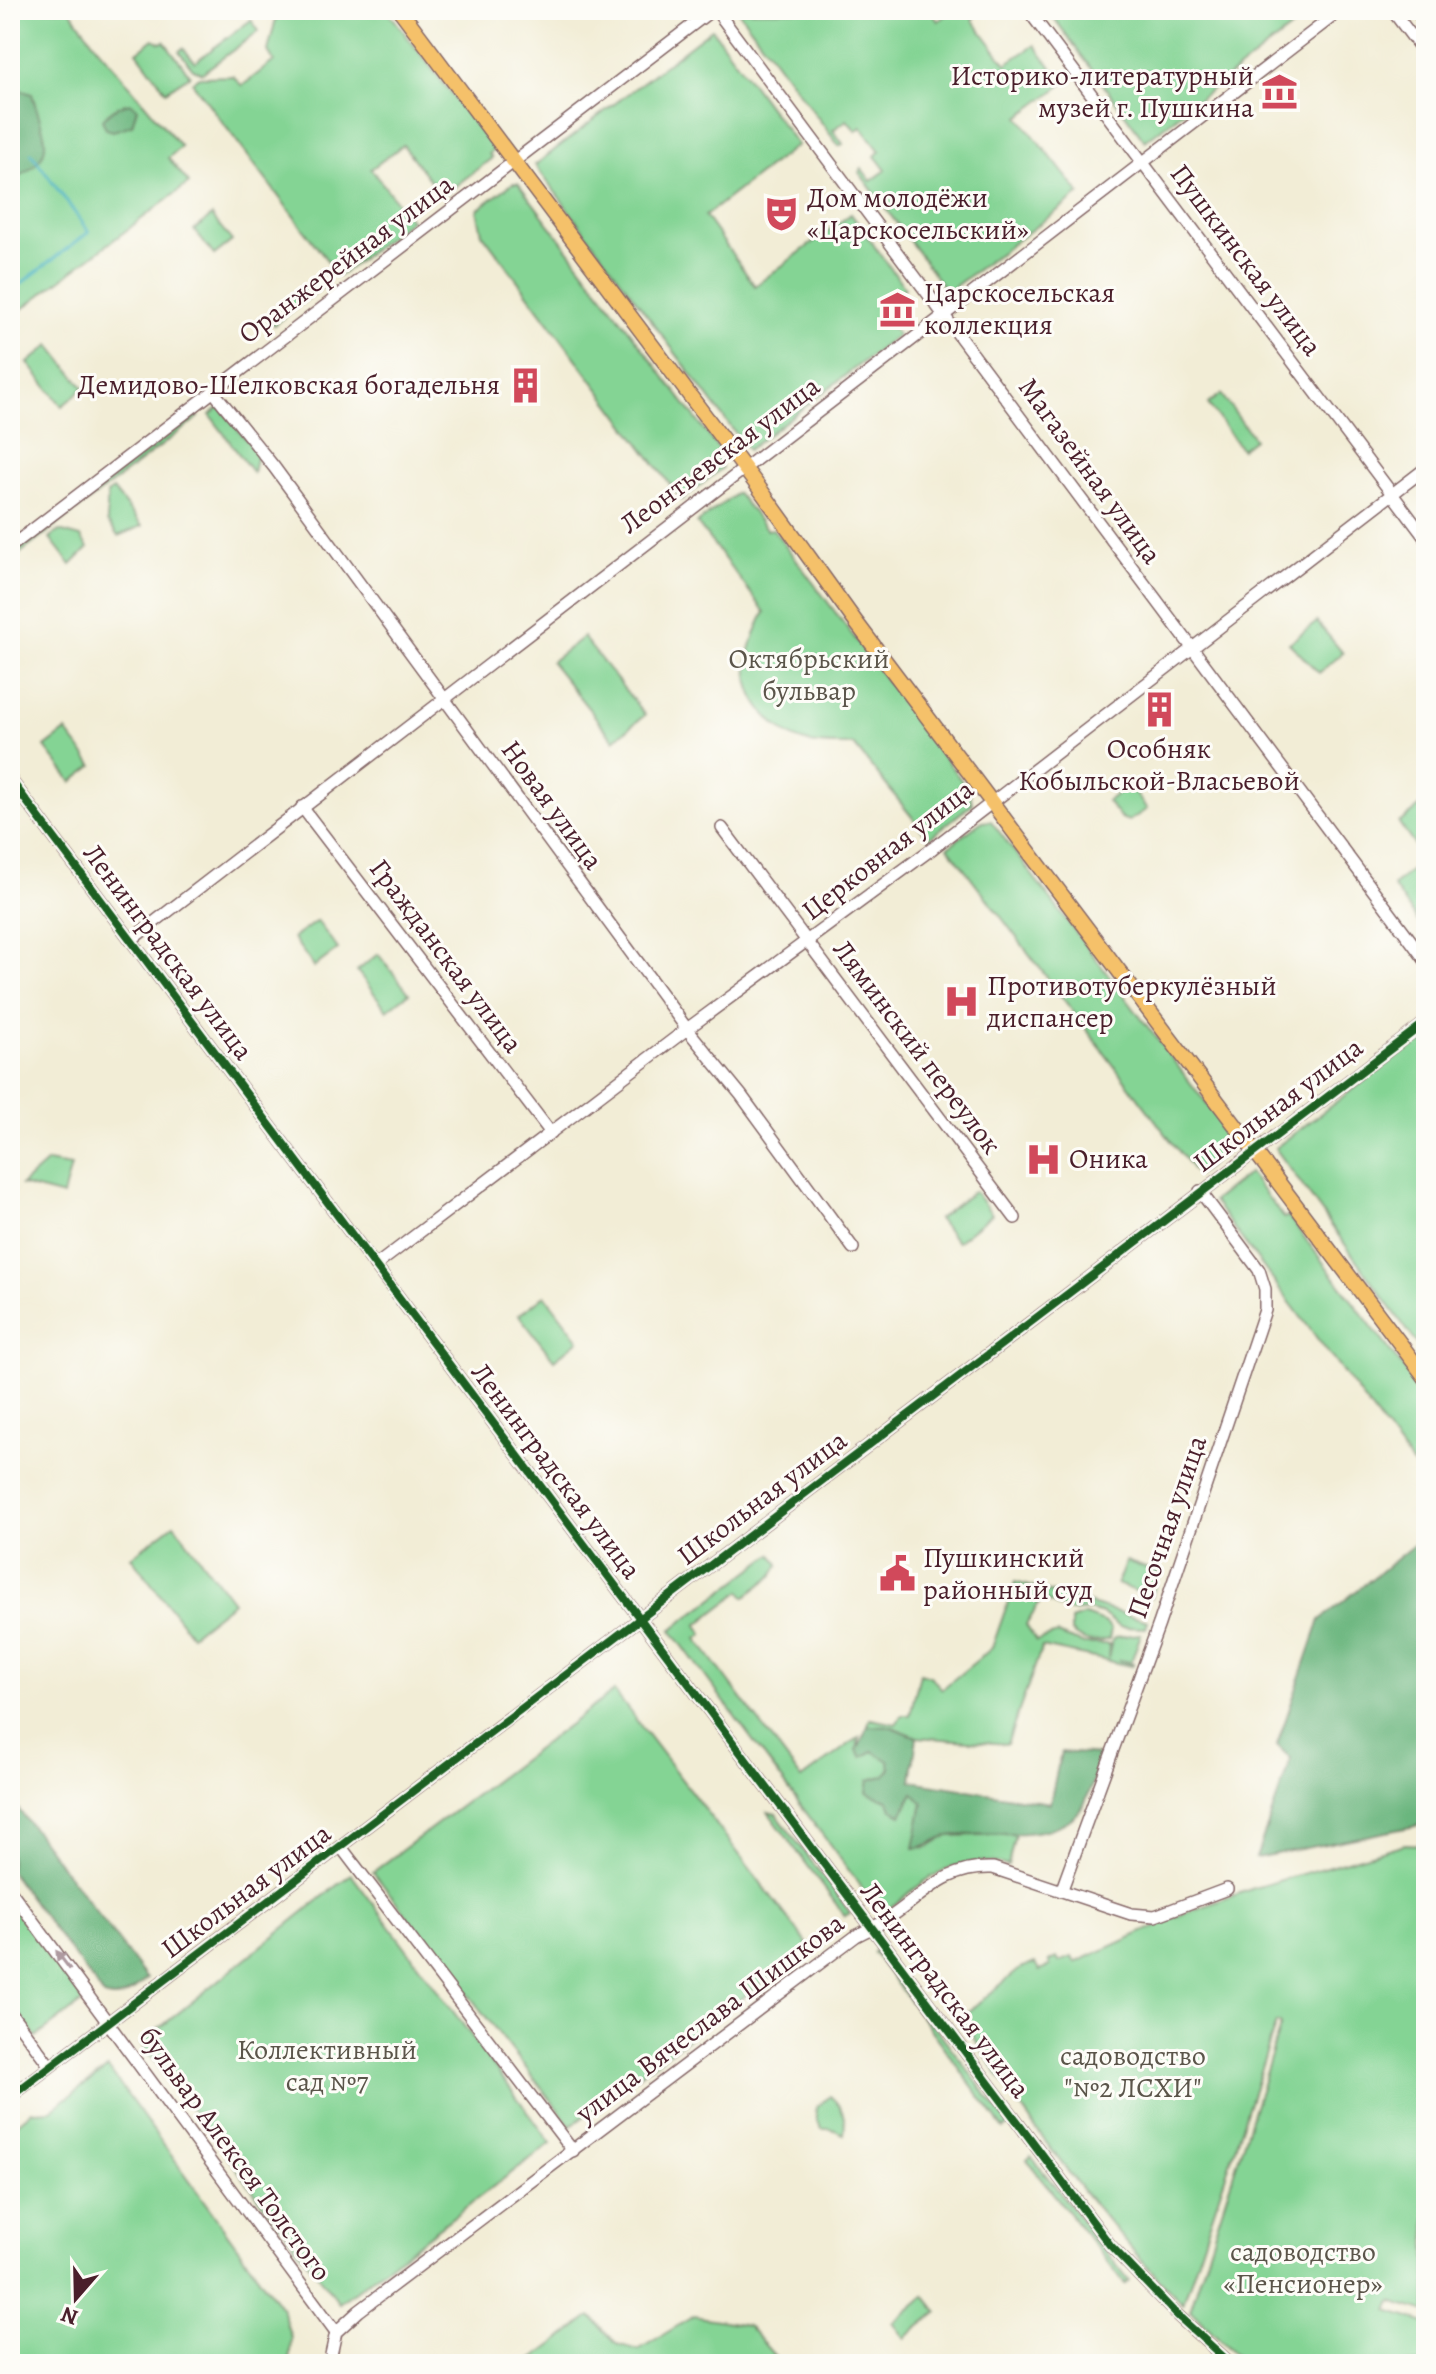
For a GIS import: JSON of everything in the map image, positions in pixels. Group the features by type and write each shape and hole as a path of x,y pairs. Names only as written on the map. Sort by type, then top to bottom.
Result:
{"main road":[{"path":"400,10 855,621 1426,1378"}],"street":[{"name":"Оранжерейная улица","path":"10,547 714,10"},
{"name":"Магазейная улица","path":"714,10 1426,961"},
{"name":"Пушкинская улица","path":"1028,10 1426,539"},
{"name":"Леонтьевская улица","path":"131,940 1341,10"},
{"path":"1392,10 1426,55"},
{"path":"1416,10 1426,24"},
{"name":"Новая улица","path":"213,391 274,467 687,1029 741,1095 853,1248"},
{"name":"Церковная улица","path":"375,1266 808,941 1426,468"},
{"name":"Ленинградская улица","path":"10,779 1110,2245 1176,2314 1231,2364"},
{"name":"Гражданская улица","path":"302,807 551,1133"},
{"name":"Ляминский переулок","path":"722,828 1015,1218"},
{"name":"Школьная улица","path":"10,2097 1426,1022"},
{"name":"Песочная улица","path":"1062,1889 1163,1611 1265,1310 1265,1289 1259,1270 1200,1191"},
{"path":"341,1847 573,2151"},
{"name":"улица Вячеслава Шишкова","path":"336,2332 856,1936 955,1872 973,1867 993,1868 1144,1916 1155,1916 1227,1889"},
{"name":"бульвар Алексея Толстого","path":"10,1890 336,2332"},
{"path":"10,2012 50,2066"},
{"path":"329,2364 336,2332"}],"green space":[{"path":"10,10 70,10 181,147 168,158 189,183 10,318"},
{"path":"278,10 387,10 494,150 489,154 492,158 442,196 403,145 371,169 411,220 339,276 192,82 199,77 233,76 242,86 274,61 268,51"},
{"path":"930,10 938,21 952,10 983,10 972,19 1006,64 1035,45 1063,84 1019,117 1080,194 947,292 859,172 862,169 871,181 886,170 875,156 880,151 861,127 856,131 847,120 833,130 843,144 839,146 738,11"},
{"path":"1048,10 1315,10 1145,141"},
{"path":"251,20 259,31 202,73 193,69 179,51 183,48 195,62"},
{"path":"712,29 797,145 705,216 755,286 851,214 905,288 877,310 898,335 748,450 535,165"},
{"path":"154,39 161,43 164,41 190,75 166,91 137,52"},
{"path":"10,86 32,94 42,124 45,146 43,155 36,163 10,182"},
{"path":"130,103 137,108 132,125 113,131 106,129 102,120 105,116"},
{"path":"513,183 518,183 721,452 717,457 722,468 682,500 482,233 477,210"},
{"path":"212,216 232,241 214,255 194,230"},
{"path":"312,281 326,284 274,325 267,317"},
{"path":"50,345 84,388 62,406 28,363"},
{"path":"1221,394 1254,439 1241,449 1208,404"},
{"path":"220,407 257,453 253,473 210,415"},
{"path":"196,414 199,417 10,561 10,556"},
{"path":"113,490 142,526 118,536 107,522 107,494"},
{"name":"Октябрьский бульвар","path":"737,493 767,530 773,529 970,792 972,804 929,838 854,745 799,740 773,723 756,702 748,676 748,664 753,638 765,612 697,523"},
{"path":"59,531 81,537 88,548 71,565 50,538"},
{"path":"1317,622 1343,653 1319,673 1289,643"},
{"path":"583,637 645,715 614,740 551,662"},
{"path":"66,731 93,766 72,782 45,747"},
{"path":"1129,785 1147,809 1129,821 1120,818 1107,801"},
{"path":"1426,802 1426,933 1393,886 1424,859 1399,823"},
{"path":"991,821 1234,1140 1231,1149 1197,1175 948,847 981,822"},
{"path":"317,921 338,949 314,967 293,938"},
{"path":"378,954 409,993 387,1010 357,971"},
{"path":"1426,1034 1426,1356 1275,1148"},
{"path":"47,1162 71,1166 63,1196 21,1185"},
{"path":"1249,1173 1284,1218 1288,1216 1426,1398 1426,1482 1213,1201"},
{"path":"974,1191 992,1214 957,1242 938,1219"},
{"path":"545,1295 579,1340 554,1360 519,1315"},
{"path":"174,1524 233,1602 191,1635 131,1557"},
{"path":"1426,1535 1426,1824 1256,1858 1291,1759 1277,1745 1320,1620"},
{"path":"772,1554 779,1564 773,1575 745,1597 741,1591 697,1625 703,1634 697,1639 802,1779 859,1737 857,1750 873,1751 890,1761 890,1770 884,1776 884,1797 890,1801 892,1809 906,1807 913,1792 923,1803 915,1848 928,1847 946,1836 1015,1834 1008,1866 989,1862 957,1865 928,1879 887,1910 876,1907 671,1630"},
{"path":"1126,1561 1159,1573 1151,1597 1117,1584"},
{"path":"1015,1582 1148,1621 1146,1628 1120,1627 1103,1614 1088,1610 1071,1612 1042,1599 1026,1625 1036,1641 1057,1634 1084,1644 1109,1644 1108,1659 1112,1640 1141,1634 1131,1662 1119,1660 1132,1666 1042,1647 1007,1744 917,1737 892,1727 868,1726 870,1719 896,1724 902,1715 910,1715 920,1673 930,1676 942,1689 992,1648"},
{"path":"1085,1615 1106,1623 1111,1629 1109,1639 1089,1642 1071,1632 1071,1620"},
{"path":"614,1691 810,1947 571,2126 373,1872"},
{"path":"868,1726 892,1727 917,1737 911,1781 1050,1803 1061,1752 1101,1755 1081,1809 1055,1827 1019,1834 949,1836 914,1848 923,1803 913,1793 901,1815 892,1809 889,1801 867,1792 869,1780 884,1776 890,1770 889,1761 873,1751 862,1757 857,1750"},
{"path":"10,1798 147,1979 127,1994 116,1998 104,1996 10,1871"},
{"path":"768,1812 776,1814 850,1913 845,1916"},
{"path":"1405,1844 1426,1845 1426,2312 1392,2301 1388,2311 1426,2323 1426,2364 1245,2364 1190,2310 1281,2024 1276,2023 1183,2304 1121,2237 1064,2166 961,2017 1020,1969 1035,1963 1039,1970 1050,1966 1049,1962 1057,1958 1059,1962 1072,1957 1075,1963 1180,1915 1254,1888"},
{"name":"Коллективный сад №7","path":"351,1874 551,2143 339,2303 141,2043"},
{"path":"10,1902 84,2001 36,2037 10,2002"},
{"path":"877,1949 1009,2125 1004,2129 873,1952"},
{"path":"108,2068 282,2309 291,2338 289,2364 10,2364 10,2129 32,2111 51,2110"},
{"path":"830,2096 843,2113 844,2134 822,2129 817,2119 816,2107"},
{"path":"1031,2156 1129,2281 1125,2284 1027,2160"},
{"path":"925,2296 938,2312 905,2338 893,2323"},
{"path":"591,2316 617,2344 638,2350 694,2316 747,2325 782,2364 531,2364"}],"waterway":[{"path":"10,292 89,232 31,153"}],"cycle path":[{"path":"10,779 1110,2245 1176,2314 1231,2364"},
{"path":"10,2097 1426,1022"}],"place":[{"name":"Историко-литературный музей г. Пушкина","path":"1280,92"},
{"name":"Дом молодёжи «Царскосельский»","path":"781,214"},
{"name":"Царскосельская коллекция","path":"898,309"},
{"name":"Демидово-Шелковская богадельня","path":"526,385"},
{"name":"Особняк Кобыльской-Власьевой","path":"1159,709"},
{"name":"Противотуберкулёзный диспансер","path":"961,1002"},
{"name":"Оника","path":"1043,1159"},
{"name":"Пушкинский районный суд","path":"897,1574"}],"park label":[{"name":"садоводство \"№2 ЛСХИ\"","path":"1133,2072"},
{"name":"садоводство «Пенсионер»","path":"1303,2268"}]}
